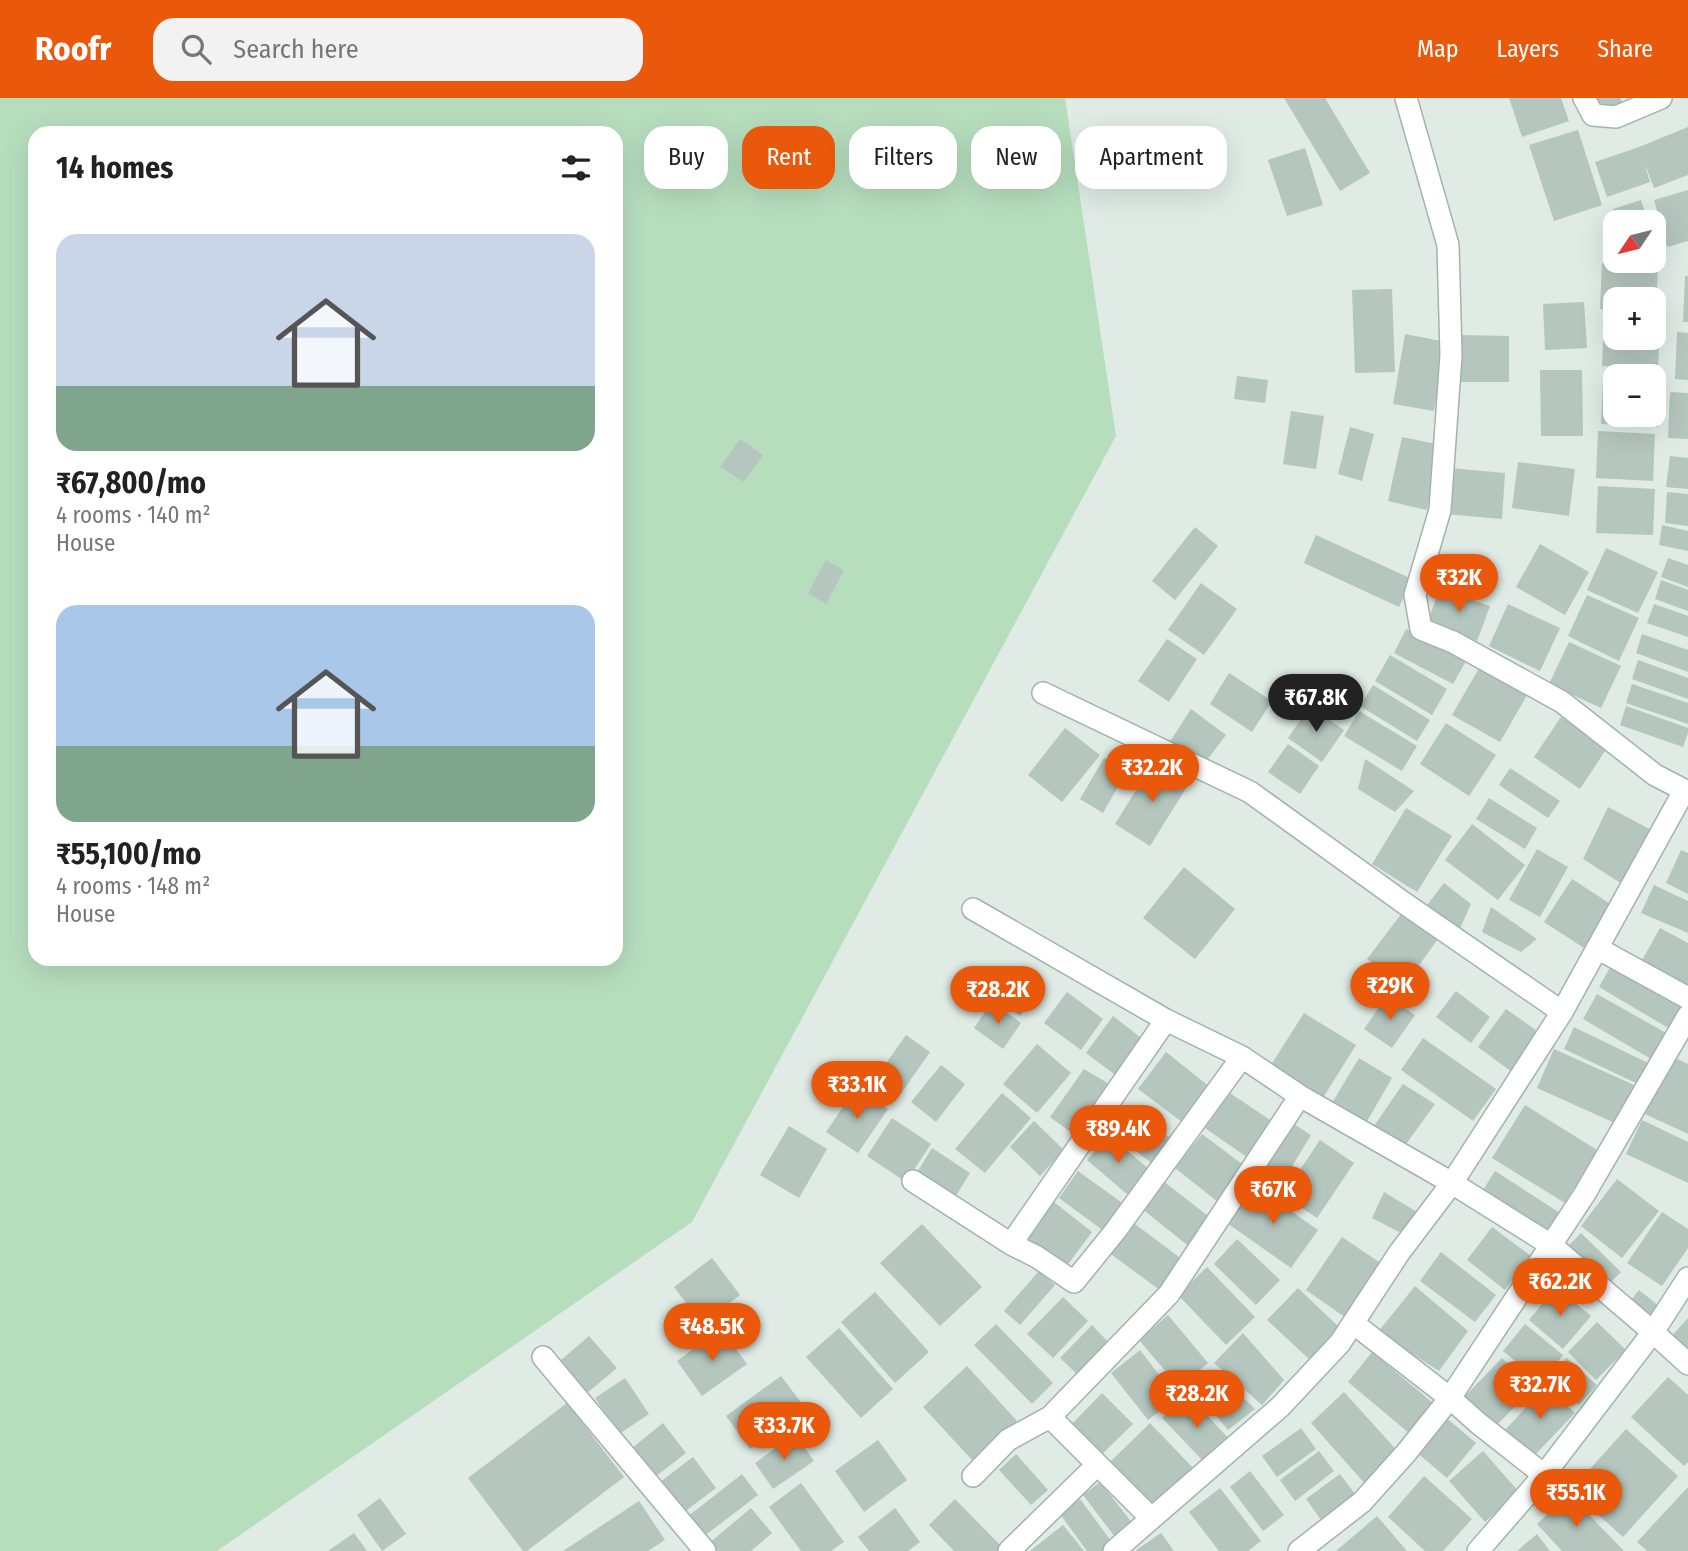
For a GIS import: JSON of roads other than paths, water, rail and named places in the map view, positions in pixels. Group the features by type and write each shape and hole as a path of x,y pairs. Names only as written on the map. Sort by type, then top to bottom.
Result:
{"street":[{"path":"1114,1551 1280,1407 1340,1343 1399,1253 1452,1183 1562,1012 1686,791 1655,775 1562,702 1453,642 1421,629 1415,595 1440,510 1451,355 1448,245 1406,98"},
{"path":"1584,98 1593,114 1616,117 1661,98"},
{"path":"1043,693 1250,792 1562,1012"},
{"path":"973,909 1166,1020 1242,1057 1300,1096 1452,1183 1551,1245 1688,1364"},
{"path":"1597,948 1688,998"},
{"path":"1299,1551 1362,1502 1450,1398 1584,1195 1688,1016"},
{"path":"1011,1244 1166,1020"},
{"path":"913,1181 1011,1244 1037,1256 1074,1282 1116,1230 1242,1057"},
{"path":"973,1476 1008,1440 1050,1417 1169,1294 1300,1096"},
{"path":"1481,1550 1544,1475 1653,1332 1688,1278"},
{"path":"1353,1323 1544,1475"},
{"path":"543,1356 705,1551"},
{"path":"1050,1417 1152,1518"},
{"path":"1009,1551 1097,1465"}]}
